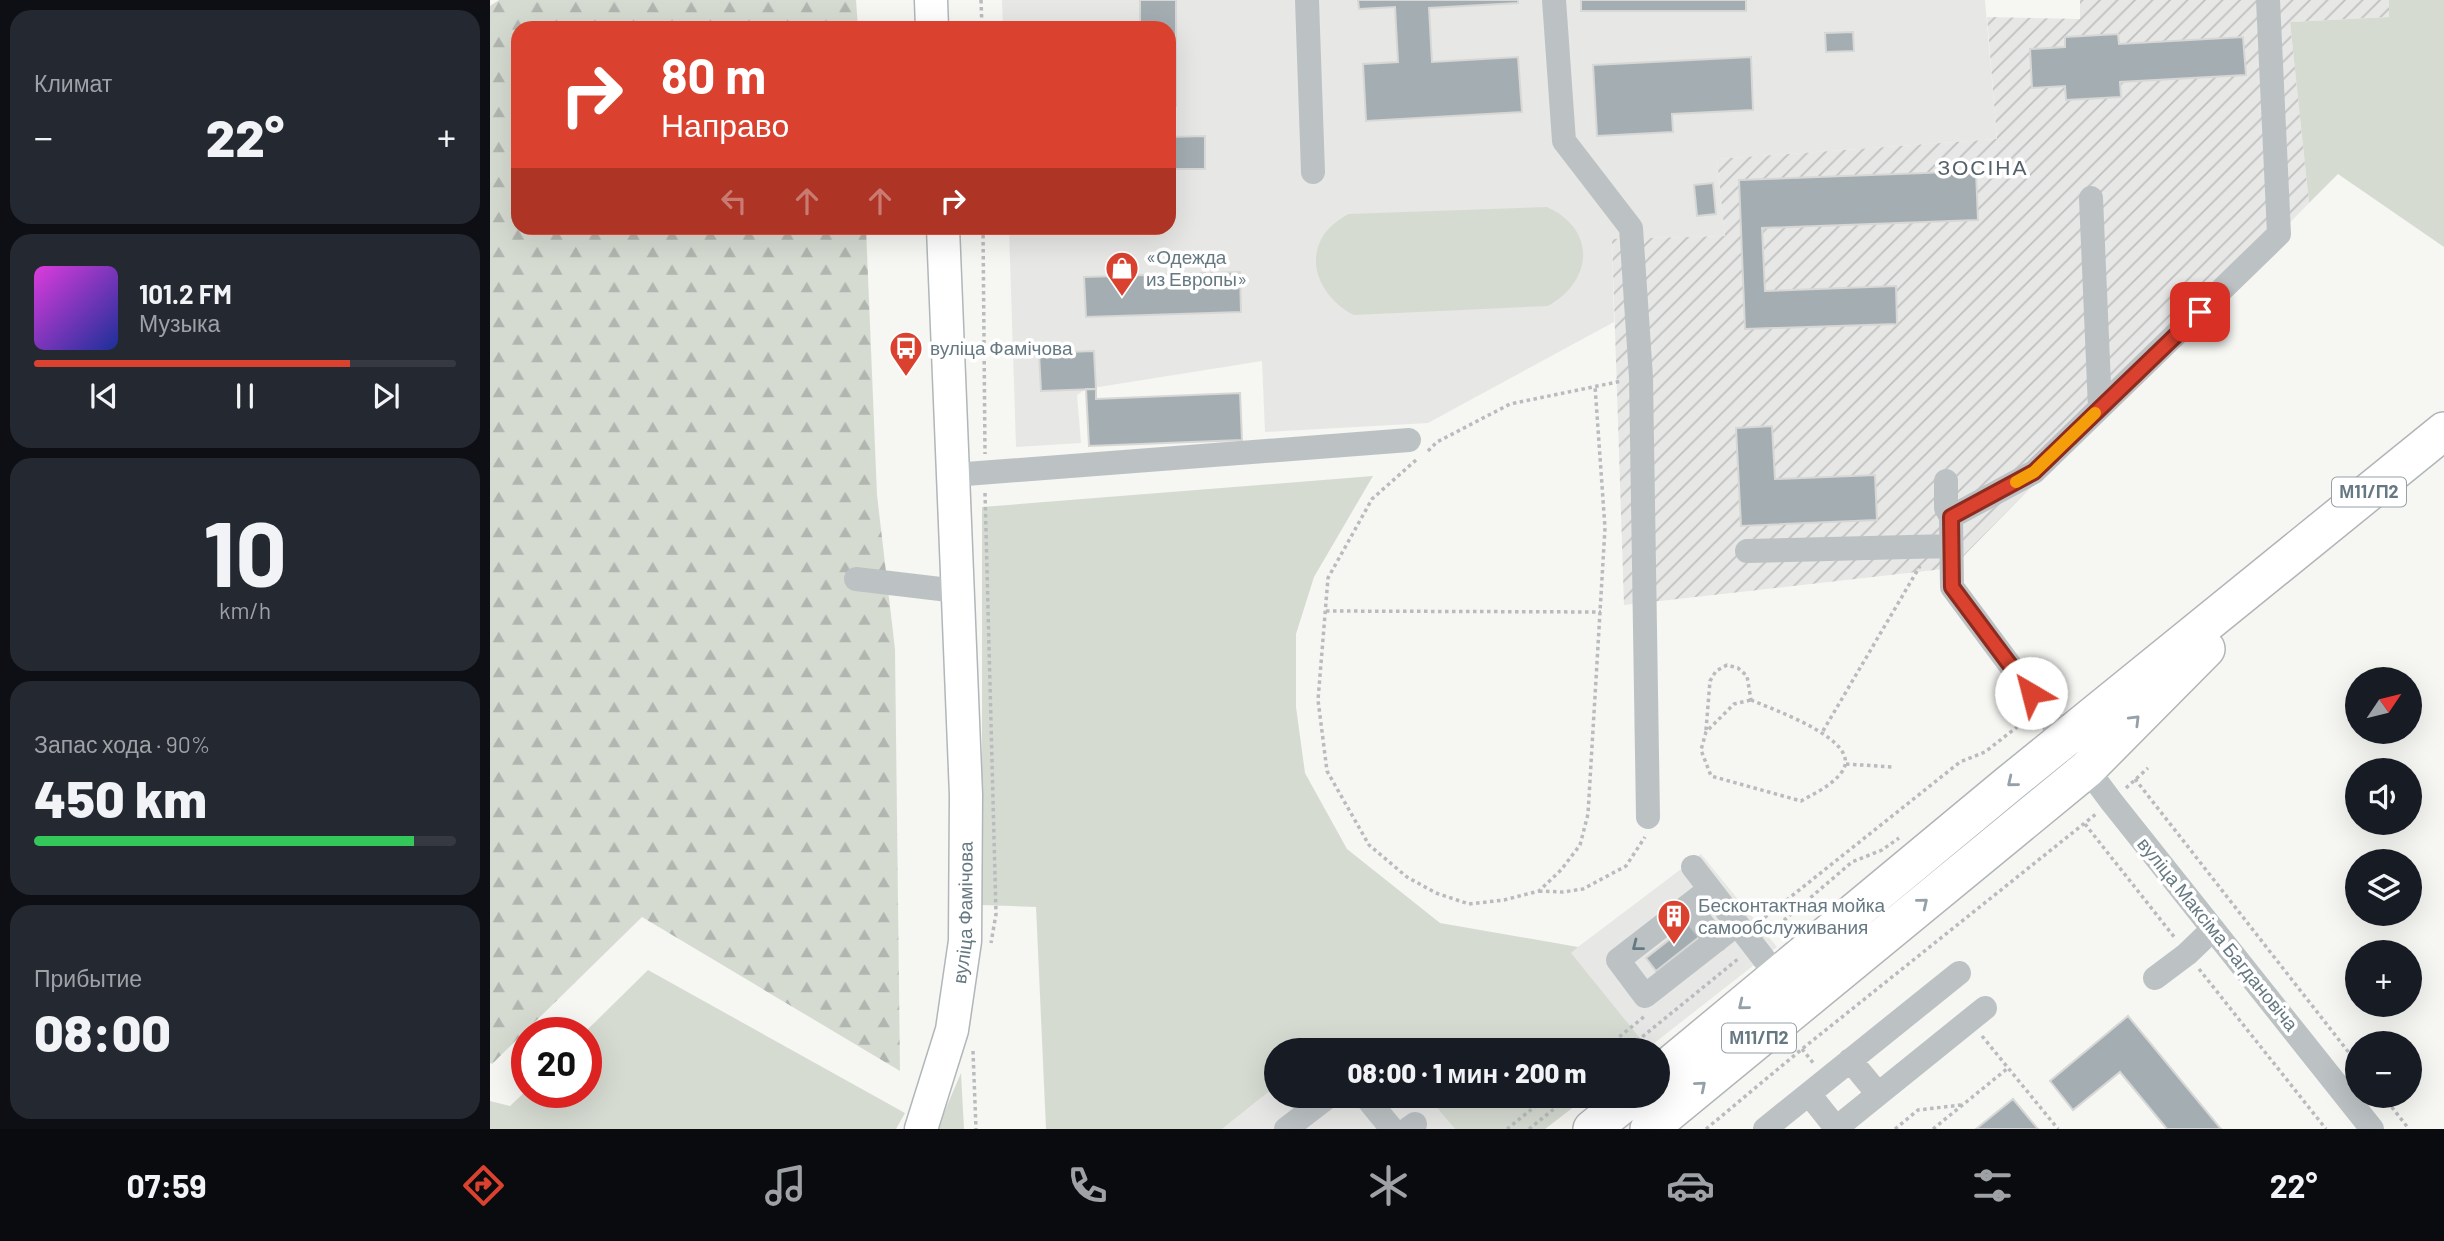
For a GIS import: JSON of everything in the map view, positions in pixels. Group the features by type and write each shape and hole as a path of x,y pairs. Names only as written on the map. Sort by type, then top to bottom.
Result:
{"highway":[{"name":"М11/П2","path":"1670,1065 2065,738 2444,431"},
{"name":"М11/П2","path":"1649,1129 2087,769 2254,602 2295,554"},
{"path":"1592,1129 1618,1108"}],"main road":[{"path":"931,0 932,21"},
{"name":"вуліца Фамічова","path":"921,1129 952,1030 965,941 966,796 943,235"}],"street":[{"path":"1307,0 1313,172"},
{"path":"1554,0 1564,141 1631,228 1641,377 1648,817"},
{"path":"1951,517 2034,472 2279,234 2268,0"},
{"path":"2091,198 2100,408"},
{"path":"953,475 1409,440"},
{"name":"вуліца Максіма Багдановіча","path":"1946,481 1946,508 1951,517 1941,546 1952,587 2111,801 2372,1129"},
{"path":"1747,551 1941,546"},
{"path":"856,579 957,591"},
{"path":"1693,867 1778,977"},
{"path":"1710,889 1618,960 1645,996 1716,941 1745,935"},
{"path":"1688,906 1716,941"},
{"path":"2155,978 2187,954 2213,929"},
{"path":"1765,1129 1959,973"},
{"path":"1808,1094 1835,1128 1977,1015"},
{"path":"1850,1060 1878,1094"},
{"path":"1286,1129 1313,1108"},
{"path":"1380,1108 1405,1127"}],"path":[{"path":"981,0 982,21"},
{"path":"983,235 985,472 996,914 989,955"},
{"path":"1641,377 1510,404 1437,442 1372,499 1328,578 1318,700 1327,771 1369,845 1407,877 1436,893 1469,904 1504,900 1539,891 1583,889 1626,866 1645,837 1648,817"},
{"path":"1539,891 1561,870 1580,845 1588,814 1605,528 1595,386"},
{"path":"1822,732 1941,546"},
{"path":"1326,611 1601,612"},
{"path":"1706,732 1734,704 1751,700 1822,732 1843,750 1846,764 1843,772 1827,787 1801,801 1711,776 1701,750 1706,732 1710,681 1716,671 1727,665 1738,668 1747,676 1751,700"},
{"path":"1638,1038 1745,935 1959,762 1985,752 2042,708"},
{"path":"1846,764 1893,767"},
{"path":"1706,1129 1802,1049 2085,824 2148,768"},
{"path":"2135,779 2345,1048"},
{"path":"2085,824 2326,1129"},
{"path":"1745,935 1852,862 1882,850 1903,835"},
{"path":"1618,1038 1654,1009"},
{"path":"1977,1015 2008,1068 2058,1129"},
{"path":"975,1038 972,1052 976,1129"},
{"path":"1933,1129 2008,1068"},
{"path":"1895,1129 1918,1110 1963,1105"},
{"path":"1507,1129 1533,1108"},
{"path":"1529,1129 1555,1108"},
{"path":"2392,1108 2409,1129"}],"shaded area":[{"path":"1002,0 1985,0 1997,139 1717,159 1725,236 1612,239 1614,322 1428,423 1265,432 1262,361 1086,389 1077,395 1081,443 1016,447 1009,235 1176,235 1176,21 1003,21"},
{"path":"2080,0 2389,0 2389,17 2290,22 2309,203 1952,568 1624,605 1612,239 1725,236 1717,159 1997,139 1987,17 2080,19"},
{"path":"1701,854 1777,947 1661,1038 1640,1038 1570,953"},
{"path":"1264,1096 1264,1108 1437,1108 1455,1129 1222,1129"}],"green space":[{"path":"499,0 856,0 858,21 511,21 511,235 866,235 877,495 895,649 900,1071 642,917 540,1017 511,1017 511,1045 490,1063 490,6"},
{"path":"2389,0 2444,0 2444,247 2338,174 2309,203 2290,22 2389,17"},
{"path":"1547,207 1574,228 1581,241 1583,255 1581,269 1574,283 1548,306 1354,315 1327,292 1317,271 1316,259 1323,236 1331,226 1348,214"},
{"path":"1373,476 1314,577 1296,634 1296,707 1305,773 1347,849 1440,923 1578,947 1571,953 1640,1038 1264,1038 1264,1096 1222,1129 1046,1129 1036,907 982,905 982,507"},
{"path":"648,970 905,1113 896,1129 490,1129 490,1101 511,1105 511,1108 602,1108 600,1017"},
{"path":"961,1073 964,1129 937,1129"},
{"path":"1437,1108 1572,1108 1545,1129 1455,1129"}],"building":[{"path":"1140,0 1176,0 1176,21 1140,21"},
{"path":"1358,0 1518,0 1518,3 1429,8 1432,62 1518,57 1522,112 1366,121 1363,64 1398,62 1395,7 1359,9"},
{"path":"1581,0 1746,0 1746,11 1581,11"},
{"path":"1853,32 1854,51 1826,52 1825,33"},
{"path":"2118,34 2119,44 2243,37 2246,75 2120,82 2121,97 2066,100 2065,86 2032,88 2030,49 2065,47 2065,37"},
{"path":"1751,57 1753,110 1672,114 1673,132 1597,136 1593,65"},
{"path":"1205,136 1205,169 1176,169 1176,137"},
{"path":"1976,171 1978,220 1762,228 1765,291 1896,286 1897,324 1745,329 1739,180"},
{"path":"1713,183 1716,214 1697,216 1694,185"},
{"path":"1240,272 1241,312 1086,317 1084,277"},
{"path":"1094,351 1096,389 1041,391 1039,353"},
{"path":"1086,389 1096,389 1096,399 1240,393 1242,440 1089,446"},
{"path":"1772,426 1775,479 1875,475 1877,520 1741,526 1736,428"},
{"name":"Бесконтактная мойка самообслуживания","path":"1693,921 1703,934 1656,971 1646,958"},
{"path":"2128,1016 2221,1129 2167,1129 2120,1072 2073,1110 2050,1081"},
{"path":"2013,1099 2038,1129 1976,1129"}],"slow traffic":[{"path":"2016,482 2034,472 2095,413"}],"place":[{"name":"«Одежда из Европы»","path":"1122,298"},
{"name":"вуліца Фамічова","path":"906,378"},
{"name":"Бесконтактная мойка самообслуживания","path":"1674,946"}],"district":[{"name":"ЗОСІНА","path":"1983,168"}],"route":[{"path":"2031,693 1952,587 1951,517 2034,472 2200,312"}]}
